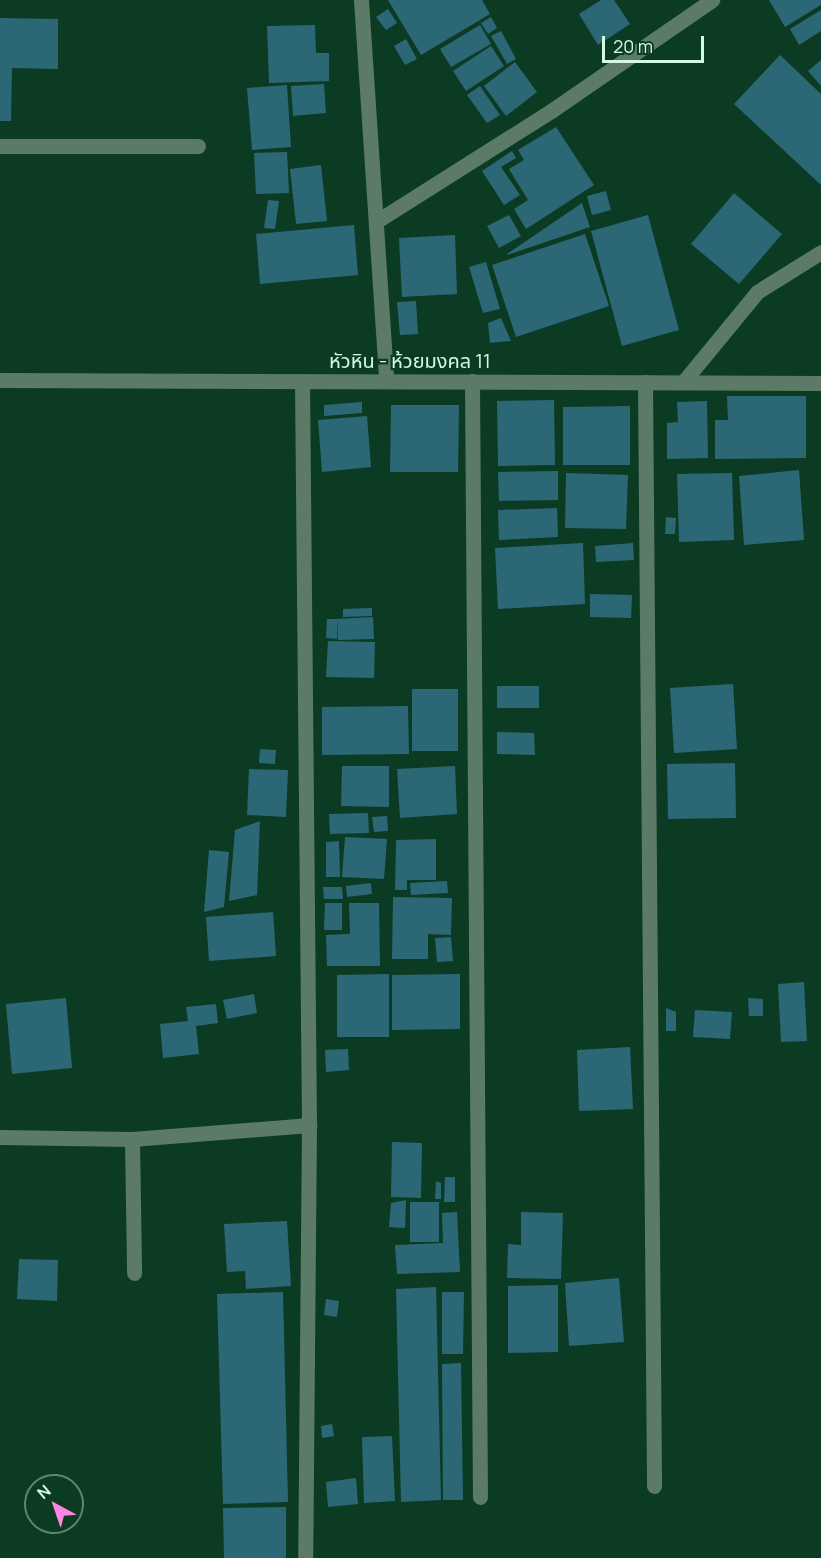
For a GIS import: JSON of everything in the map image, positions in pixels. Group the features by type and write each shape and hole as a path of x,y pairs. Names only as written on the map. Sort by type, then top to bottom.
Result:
{"street":[{"path":"361,0 386,380"},
{"path":"376,221 551,111 712,0"},
{"path":"0,146 198,146"},
{"path":"684,381 757,292 821,252"},
{"name":"หัวหิน - ห้วยมงคล 11","path":"0,380 821,383"},
{"path":"302,381 309,1125 305,1558"},
{"path":"472,381 480,1497"},
{"path":"645,381 654,1486"},
{"path":"0,1137 132,1139 309,1125"},
{"path":"132,1139 134,1272"}],"building":[{"path":"388,0 482,0 490,14 421,55"},
{"path":"601,0 614,0 630,24 598,45 579,14"},
{"path":"769,0 821,0 821,5 785,27"},
{"path":"388,9 397,23 386,30 376,17"},
{"path":"821,10 821,31 799,45 790,29"},
{"path":"491,17 497,28 488,34 481,23"},
{"path":"0,18 58,19 58,69 12,68 11,121 0,121"},
{"path":"315,25 316,53 329,53 329,81 269,83 267,26"},
{"path":"480,25 491,44 451,67 440,49"},
{"path":"501,31 516,59 507,64 491,36"},
{"path":"406,39 417,59 405,65 394,46"},
{"path":"491,46 504,66 466,91 453,71"},
{"path":"780,55 821,94 821,185 734,104"},
{"path":"821,60 821,86 808,71"},
{"path":"515,62 537,92 506,116 484,86"},
{"path":"324,84 326,113 293,116 291,86"},
{"path":"287,85 291,147 252,150 247,88"},
{"path":"480,86 500,115 487,123 467,95"},
{"path":"556,127 594,185 526,229 514,209 528,200 509,169 524,160 518,150"},
{"path":"512,151 516,158 501,167 520,195 504,205 482,171"},
{"path":"287,152 289,193 256,194 254,153"},
{"path":"321,165 327,221 296,224 290,169"},
{"path":"606,191 611,210 592,215 587,196"},
{"path":"734,193 782,234 739,284 691,244"},
{"path":"268,200 279,201 275,229 264,228"},
{"path":"582,203 590,227 507,255 507,254"},
{"path":"509,215 521,236 499,248 487,226"},
{"path":"648,215 679,330 622,346 591,231"},
{"path":"354,225 358,275 260,284 256,234"},
{"path":"585,234 609,306 516,337 492,265"},
{"path":"455,235 457,294 402,297 399,238"},
{"path":"486,262 500,309 483,313 469,267"},
{"path":"416,301 418,334 400,335 397,302"},
{"path":"501,318 511,341 490,343 488,323"},
{"path":"727,396 806,396 806,458 715,459 715,420 728,420"},
{"path":"554,400 555,465 498,466 497,401"},
{"path":"707,401 708,458 667,459 667,423 678,422 677,402"},
{"path":"362,402 362,413 324,416 324,405"},
{"path":"391,405 459,405 458,472 390,472"},
{"path":"630,406 630,465 563,465 563,407"},
{"path":"367,416 371,467 322,472 318,420"},
{"path":"799,470 804,540 744,545 739,476"},
{"path":"558,471 558,500 499,501 498,472"},
{"path":"566,473 628,475 626,529 565,528"},
{"path":"732,473 734,540 679,542 677,474"},
{"path":"557,508 558,537 499,540 498,510"},
{"path":"666,517 676,518 675,534 665,534"},
{"path":"583,543 585,604 498,609 495,548"},
{"path":"633,543 634,560 596,562 595,546"},
{"path":"590,594 632,595 631,618 590,617"},
{"path":"372,608 372,616 343,617 343,609"},
{"path":"373,617 374,639 338,640 337,619"},
{"path":"327,619 337,619 337,639 326,638"},
{"path":"328,641 375,642 374,678 326,677"},
{"path":"733,684 737,749 674,753 670,688"},
{"path":"497,686 539,686 539,708 497,708"},
{"path":"412,689 458,689 458,751 412,751"},
{"path":"408,706 409,754 322,755 322,707"},
{"path":"497,732 534,733 535,755 497,754"},
{"path":"260,749 276,750 275,764 259,763"},
{"path":"735,763 736,818 668,819 667,764"},
{"path":"342,766 389,766 389,807 341,806"},
{"path":"455,766 457,814 400,818 397,769"},
{"path":"249,769 288,770 286,817 247,815"},
{"path":"368,813 369,833 330,834 329,814"},
{"path":"387,816 388,831 374,832 372,817"},
{"path":"260,821 257,895 229,901 235,830"},
{"path":"345,837 387,839 384,879 342,877"},
{"path":"436,839 436,880 407,880 407,890 395,890 396,840"},
{"path":"339,841 340,877 326,877 326,842"},
{"path":"209,850 229,852 224,907 204,912"},
{"path":"447,881 448,893 411,895 410,883"},
{"path":"371,883 372,894 347,897 346,886"},
{"path":"323,887 342,887 343,899 324,899"},
{"path":"393,897 452,898 451,935 428,934 428,959 392,959"},
{"path":"325,903 342,903 342,930 324,930"},
{"path":"349,903 379,903 380,966 327,966 326,935 350,934"},
{"path":"273,912 276,956 209,961 206,917"},
{"path":"451,937 453,961 437,962 435,938"},
{"path":"389,974 389,1037 337,1037 337,975"},
{"path":"460,974 460,1029 392,1030 392,975"},
{"path":"804,982 807,1041 781,1042 778,984"},
{"path":"254,994 257,1013 227,1019 223,1000"},
{"path":"66,998 72,1068 12,1074 6,1004"},
{"path":"748,998 763,999 763,1016 749,1016"},
{"path":"216,1004 218,1023 196,1026 199,1054 163,1058 160,1024 188,1021 186,1007"},
{"path":"666,1008 676,1012 676,1031 666,1031"},
{"path":"695,1010 732,1012 730,1039 693,1037"},
{"path":"630,1047 633,1109 579,1111 577,1050"},
{"path":"348,1049 349,1070 326,1072 325,1050"},
{"path":"392,1142 422,1143 421,1198 391,1197"},
{"path":"445,1177 455,1177 455,1202 444,1202"},
{"path":"436,1181 441,1183 441,1199 435,1199"},
{"path":"406,1200 405,1228 389,1227 391,1203"},
{"path":"410,1202 439,1202 439,1242 410,1242"},
{"path":"457,1212 460,1272 397,1274 395,1245 443,1243 442,1213"},
{"path":"521,1212 563,1213 561,1279 507,1278 508,1244 521,1245"},
{"path":"287,1221 291,1286 246,1289 245,1271 227,1272 224,1224"},
{"path":"19,1259 58,1260 57,1301 17,1299"},
{"path":"619,1278 624,1342 569,1346 565,1283"},
{"path":"558,1285 558,1352 508,1353 508,1286"},
{"path":"436,1287 441,1500 401,1502 396,1289"},
{"path":"283,1292 288,1502 223,1504 217,1294"},
{"path":"442,1292 464,1292 463,1354 442,1354"},
{"path":"326,1299 339,1301 337,1317 324,1315"},
{"path":"461,1363 463,1500 443,1500 442,1364"},
{"path":"332,1424 334,1436 322,1438 321,1426"},
{"path":"392,1436 395,1501 364,1503 362,1437"},
{"path":"356,1478 358,1504 328,1507 326,1482"},
{"path":"286,1507 286,1558 224,1558 223,1508"}]}
